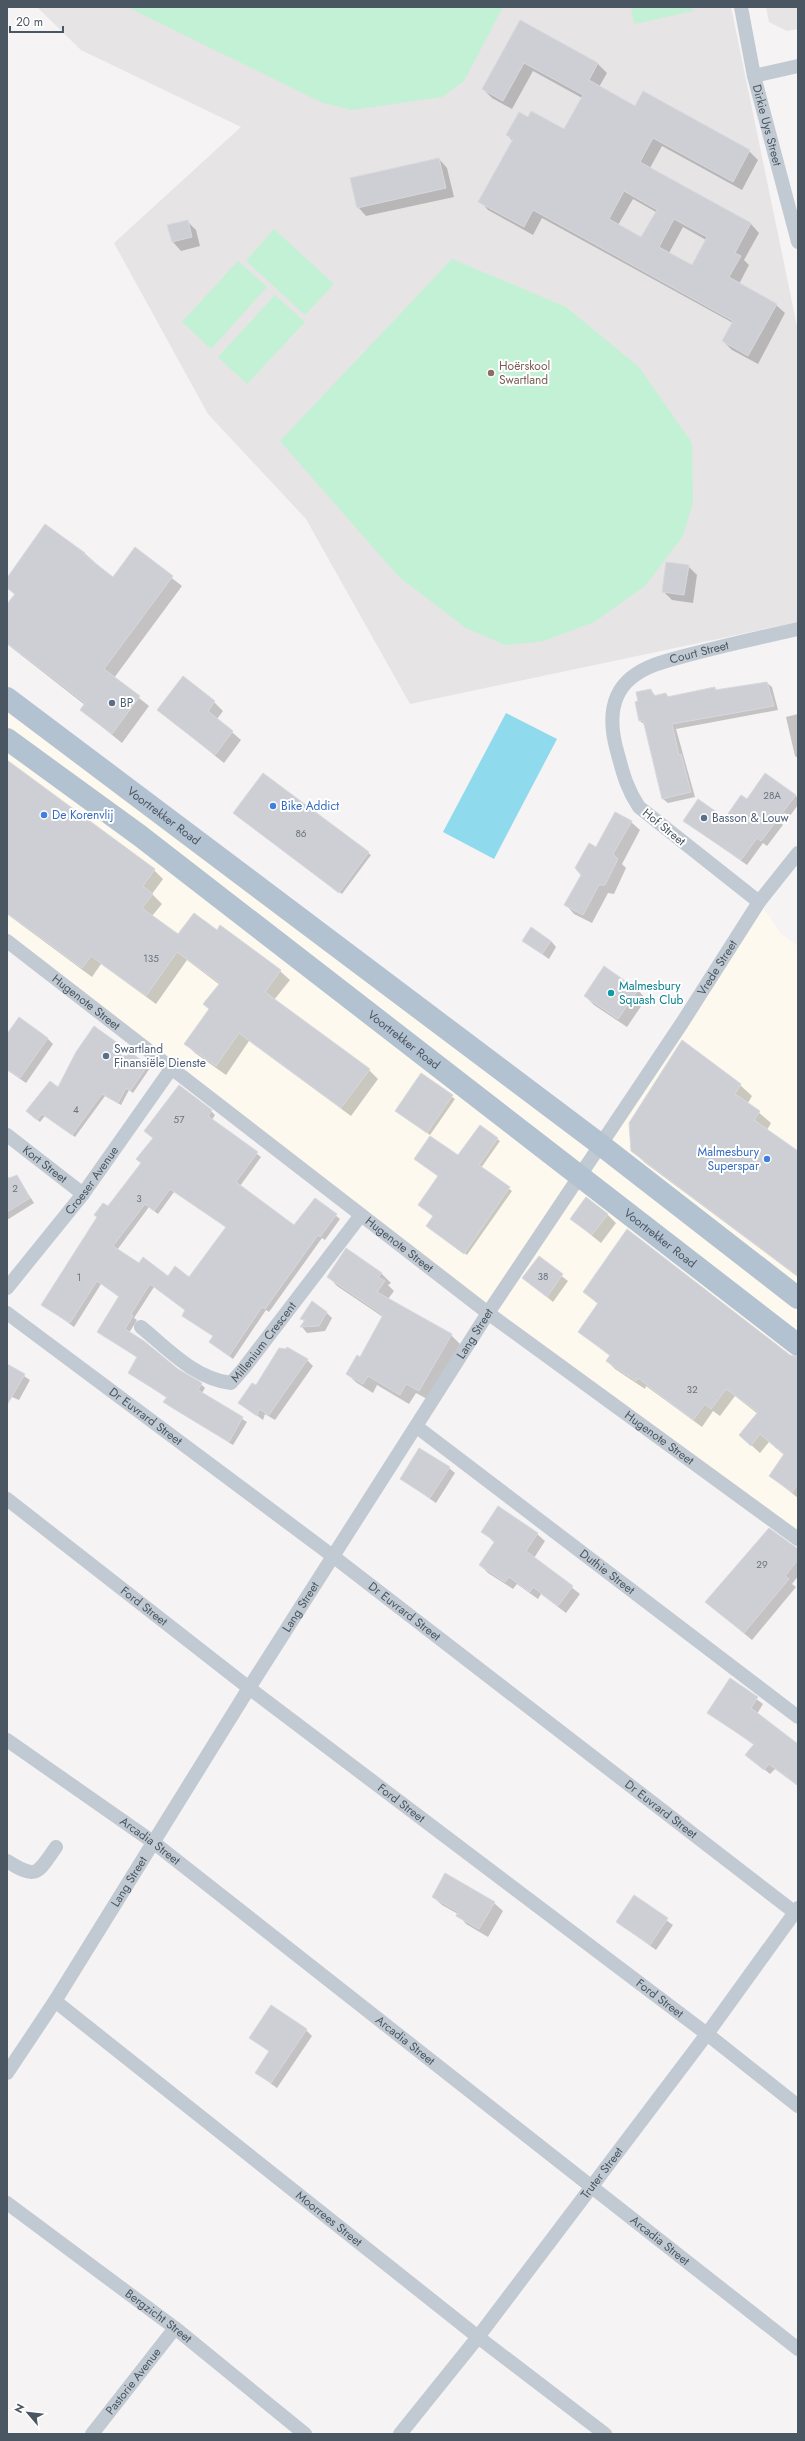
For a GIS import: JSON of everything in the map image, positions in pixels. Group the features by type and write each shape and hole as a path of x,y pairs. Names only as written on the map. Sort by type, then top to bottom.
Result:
{"main road":[{"name":"Voortrekker Road","path":"7,698 601,1145 798,1298"},
{"name":"Voortrekker Road","path":"7,739 145,840 578,1176 798,1344"}],"street":[{"name":"Dirkie Uys Street","path":"741,7 754,76 798,239"},
{"path":"754,76 798,66"},
{"name":"Court Street","path":"616,700 630,679 650,666 722,646 798,629"},
{"name":"Hof Street","path":"616,700 610,717 614,740 627,789 639,807 759,902"},
{"name":"Vrede Street","path":"601,1145 759,902 779,874 798,853"},
{"name":"Hugenote Street","path":"7,941 488,1313 798,1539"},
{"name":"Croeser Avenue","path":"7,1288 83,1194 171,1069"},
{"name":"Kort Street","path":"7,1135 83,1194"},
{"name":"Lang Street","path":"7,2073 55,2001 249,1688 417,1427 488,1313 578,1176 601,1145"},
{"name":"Millenium Crescent","path":"142,1327 190,1368 210,1379 231,1382 244,1368 361,1215"},
{"name":"Dr Euvrard Street","path":"7,1313 334,1557 797,1912"},
{"name":"Duthie Street","path":"417,1427 798,1717"},
{"name":"Ford Street","path":"7,1499 249,1688 707,2034 798,2106"},
{"name":"Arcadia Street","path":"7,1740 153,1842 590,2188 798,2349"},
{"path":"7,1861 23,1871 33,1873 40,1869 56,1847"},
{"name":"Truter Street","path":"400,2434 478,2337 707,2034 797,1912"},
{"name":"Moorrees Street","path":"55,2001 478,2337 605,2434"},
{"name":"Bergzicht Street","path":"7,2203 175,2328 305,2434"},
{"name":"Pastorie Avenue","path":"92,2434 175,2328"}],"shaded area":[{"name":"Hoërskool Swartland","path":"37,7 731,7 798,331 798,622 410,704 306,519 208,414 114,243 241,127 81,50"},
{"path":"766,7 798,7 798,29 787,31 769,22"},
{"path":"7,698 601,1144 759,902 781,934 798,946 798,1539 7,941"}],"green space":[{"path":"127,7 503,7 464,81 442,97 352,110 323,103"},
{"path":"631,7 692,7 693,11 634,24"},
{"path":"274,229 334,284 305,315 246,261"},
{"path":"452,259 566,307 639,367 692,443 693,502 683,536 645,586 594,622 544,641 505,645 466,628 398,576 280,441"},
{"path":"238,261 267,287 211,349 182,322"},
{"path":"275,295 305,322 247,384 218,357"}],"water":[{"path":"506,713 557,739 494,859 443,832"}],"building":[{"path":"520,20 598,63 589,80 635,106 643,91 750,150 733,182 653,138 640,162 751,223 735,253 741,256 729,277 777,304 748,356 722,341 733,321 533,210 524,227 478,202 513,139 506,135 519,112 528,117 531,111 564,129 583,95 524,63 503,101 482,89","holes":["624,191 657,210 641,237 609,219","674,219 707,237 692,265 659,247"]},
{"path":"439,158 446,188 357,208 350,178"},
{"path":"188,220 192,237 172,242 167,225"},
{"path":"45,524 85,553 84,555 113,577 135,547 173,576 104,669 140,696 112,734 80,710 85,703 7,643 7,604 15,594 7,588 7,578"},
{"path":"666,562 689,565 684,595 662,592"},
{"path":"183,676 215,701 208,711 233,731 215,755 157,710"},
{"path":"767,682 774,706 672,724 679,755 681,754 691,792 662,799 643,720 639,721 635,702 638,701 636,692 651,689 653,696 666,693 667,697 715,687 715,690"},
{"path":"7,760 155,869 143,886 153,894 142,908 178,934 194,913 217,930 220,925 281,970 265,992 370,1069 341,1108 239,1033 216,1066 184,1044 209,1009 203,1004 220,983 177,952 146,996 91,956 82,968 7,913"},
{"path":"263,773 369,852 339,893 233,813"},
{"path":"765,773 796,795 761,841 757,838 741,860 683,821 698,799 725,818 741,795 747,799"},
{"path":"615,812 632,821 613,854 618,859 605,885 599,885 583,915 564,905 581,875 575,868 589,843 596,847"},
{"path":"531,927 551,941 542,954 522,941"},
{"name":"Malmesbury Squash Club","path":"604,966 638,990 618,1019 584,996"},
{"path":"19,1017 48,1038 20,1078 7,1069 7,1034"},
{"path":"94,1026 148,1065 130,1091 126,1088 118,1103 102,1094 72,1135 42,1114 37,1120 26,1111 50,1081 58,1087 76,1052"},
{"path":"682,1040 741,1084 735,1094 760,1111 754,1120 798,1151 798,1276 631,1151 629,1123"},
{"path":"421,1073 453,1095 427,1133 395,1111"},
{"path":"179,1085 212,1110 208,1116 258,1152 236,1182 294,1225 315,1198 337,1214 320,1237 318,1235 265,1309 262,1307 229,1356 209,1342 213,1336 182,1316 185,1310 150,1284 131,1314 133,1316 125,1329 144,1341 178,1369 202,1383 198,1390 243,1417 229,1442 163,1402 167,1397 128,1373 137,1357 97,1332 119,1296 97,1281 70,1323 41,1305 97,1217 94,1215 103,1203 108,1206 141,1163 136,1159 153,1138 144,1131","holes":["170,1189 226,1227 189,1277 175,1266 168,1276 143,1257 139,1263 113,1246 145,1204 154,1211"]},
{"path":"480,1125 498,1138 479,1165 510,1187 464,1254 426,1226 433,1216 418,1205 438,1176 414,1159 430,1136 458,1155"},
{"path":"17,1175 30,1198 7,1212 7,1179"},
{"path":"586,1197 608,1214 592,1235 570,1219"},
{"path":"627,1229 790,1355 798,1357 798,1484 792,1492 769,1476 784,1454 760,1434 751,1446 739,1435 758,1412 726,1389 711,1409 705,1404 693,1420 638,1378 636,1381 606,1361 610,1355 578,1332 598,1303 583,1292"},
{"path":"346,1248 382,1273 378,1277 385,1281 377,1292 452,1334 419,1391 406,1384 400,1395 368,1376 363,1384 346,1374 357,1355 360,1357 383,1315 327,1277"},
{"path":"539,1256 563,1274 547,1297 522,1278"},
{"path":"312,1301 327,1312 319,1326 300,1327 305,1320 300,1319"},
{"path":"287,1347 308,1359 269,1415 259,1409 257,1416 238,1403 252,1383 256,1385 279,1348 286,1349"},
{"path":"7,1364 25,1374 7,1405"},
{"path":"419,1448 450,1467 430,1498 400,1479"},
{"path":"498,1506 538,1533 526,1551 573,1586 558,1606 533,1587 530,1592 509,1577 505,1582 479,1565 495,1541 481,1532"},
{"path":"769,1528 798,1549 798,1560 785,1576 789,1579 744,1633 705,1602"},
{"path":"730,1678 758,1697 751,1708 798,1744 798,1785 769,1764 764,1770 745,1755 754,1744 707,1713"},
{"path":"445,1873 495,1902 479,1929 456,1916 458,1912 432,1897"},
{"path":"634,1895 668,1918 650,1945 616,1922"},
{"path":"271,2005 307,2029 271,2083 255,2073 269,2051 249,2038"}],"place":[{"name":"Hoërskool Swartland","path":"491,373"},
{"name":"BP","path":"112,703"},
{"name":"Bike Addict","path":"273,806"},
{"name":"De Korenvlij","path":"44,815"},
{"name":"Basson & Louw","path":"704,818"},
{"name":"Malmesbury Squash Club","path":"611,993"},
{"name":"Swartland Finansiële Dienste","path":"106,1056"},
{"name":"Malmesbury Superspar","path":"767,1159"}]}
